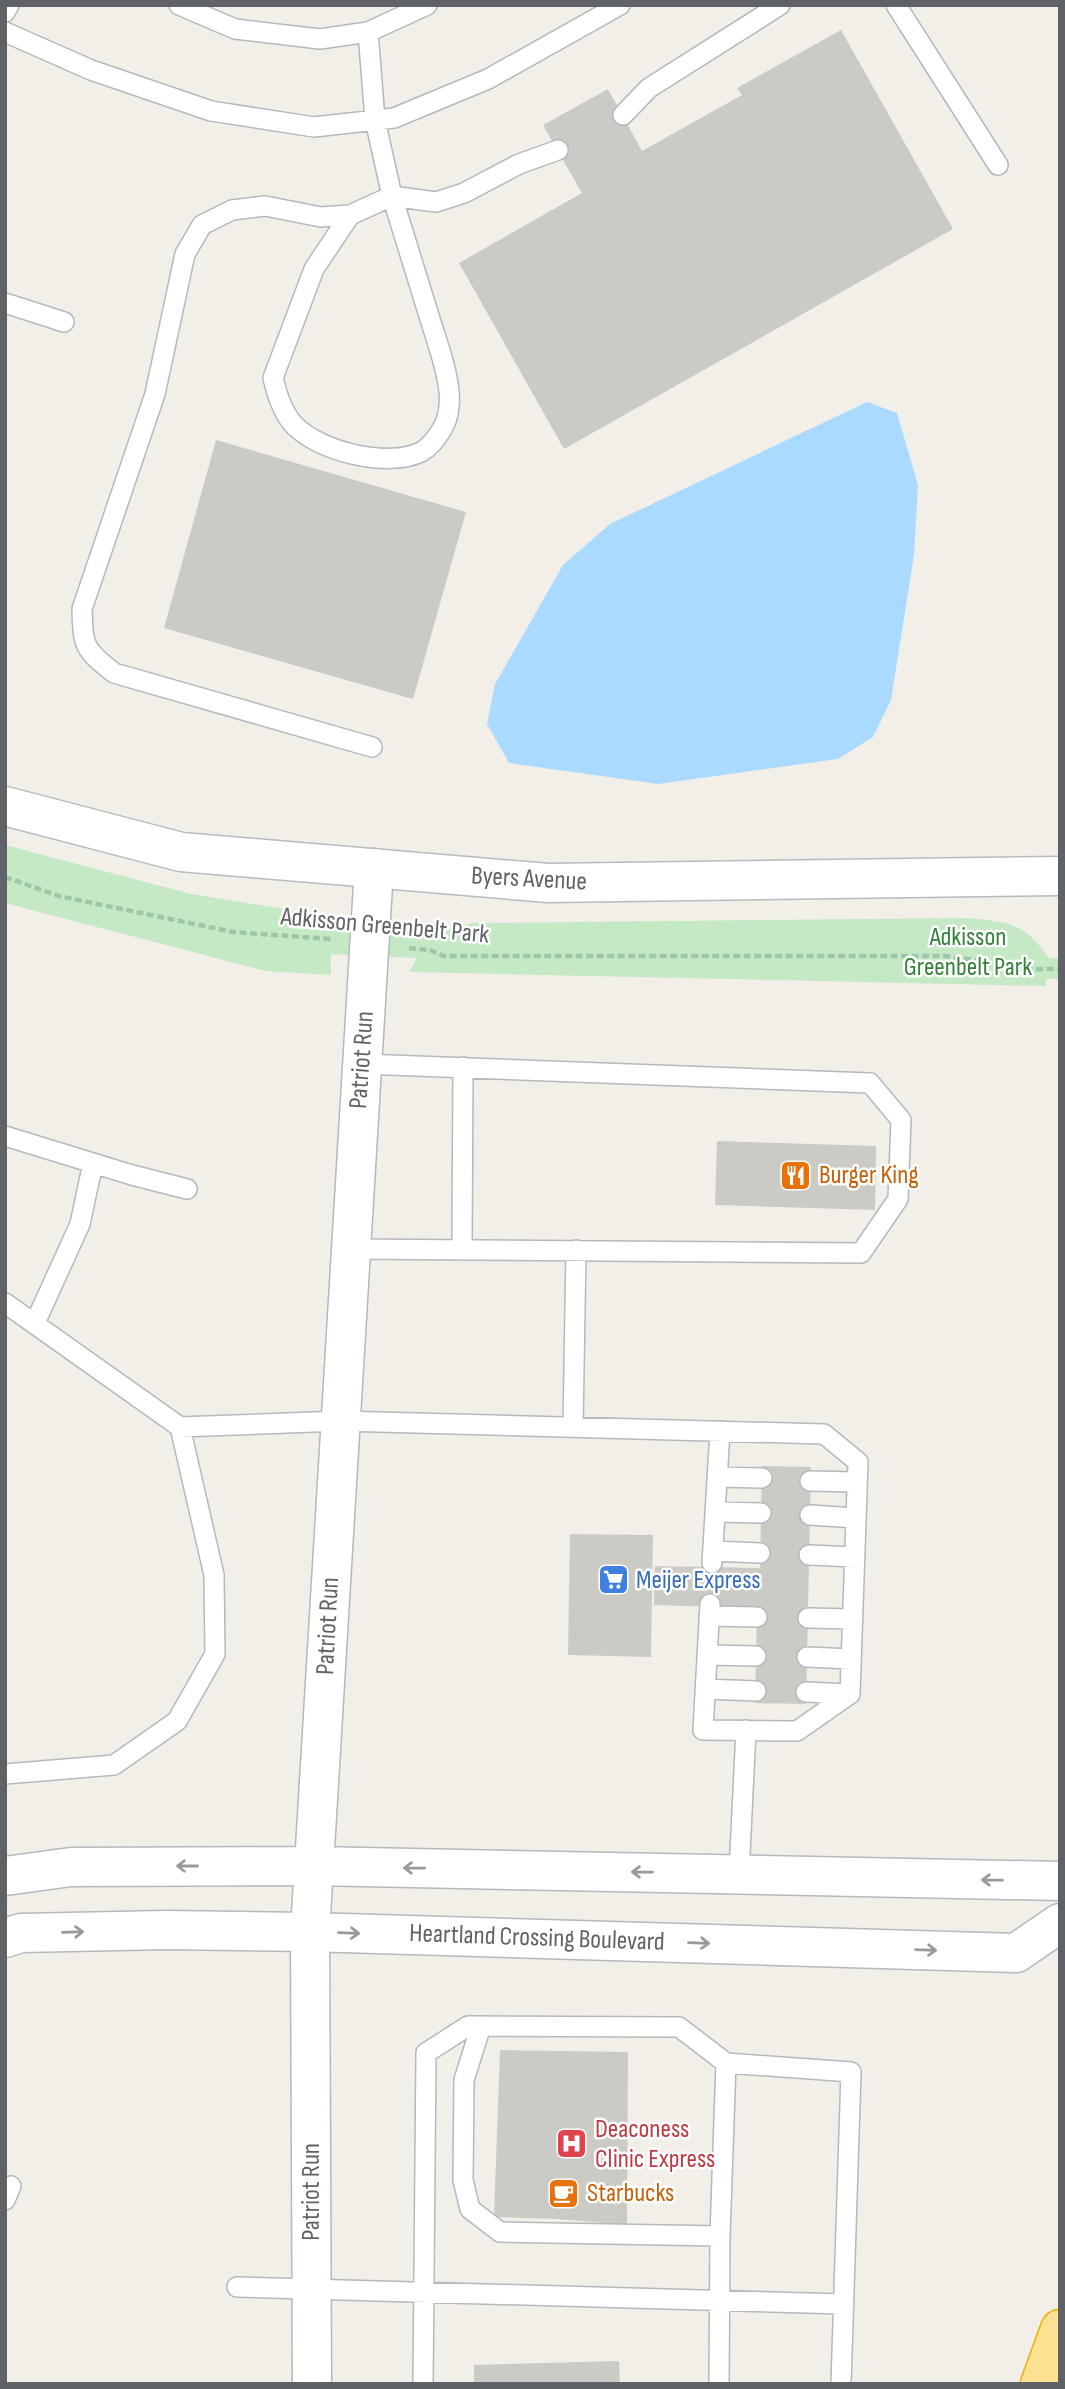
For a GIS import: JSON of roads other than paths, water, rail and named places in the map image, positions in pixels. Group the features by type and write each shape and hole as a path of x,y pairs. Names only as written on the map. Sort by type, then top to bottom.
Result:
{"highway":[{"path":"1040,2384 1060,2329"}],"street":[{"name":"Byers Avenue","path":"5,806 181,852 548,883 1060,876"},
{"name":"Patriot Run","path":"312,2384 310,1931 374,868"},
{"path":"5,1876 71,1867 314,1866 1060,1881"},
{"name":"Heartland Crossing Boulevard","path":"5,1938 22,1933 310,1931 1016,1953 1060,1923"}],"lane":[{"path":"5,12 9,5"},
{"path":"179,5 235,29 320,39 368,32 427,5"},
{"path":"5,32 91,70 211,111 314,127 394,118 488,79 620,5"},
{"path":"623,115 649,88 780,5"},
{"path":"896,5 998,165"},
{"path":"350,215 314,270 273,378 284,410 294,425 313,440 328,447 379,459 403,457 422,452 439,435 447,418 449,392 438,344 392,196 375,120 368,32"},
{"path":"372,747 114,673 91,655 83,636 82,609 155,394 185,254 202,225 232,210 265,206 321,217 350,215 392,196 436,202 464,193 519,164 558,150"},
{"path":"5,303 64,322"},
{"path":"351,1249 861,1253 898,1199 901,1120 870,1083 362,1064"},
{"path":"461,1249 463,1067"},
{"path":"5,1136 187,1189"},
{"path":"36,1323 80,1224 93,1163"},
{"path":"573,1427 576,1250"},
{"path":"5,1303 180,1427 340,1421 824,1434 858,1462 850,1694"},
{"path":"5,1774 114,1765 177,1721 215,1654 214,1576 180,1427"},
{"path":"720,1431 712,1557 760,1553"},
{"path":"717,1477 762,1478"},
{"path":"810,1481 857,1482"},
{"path":"715,1512 761,1513"},
{"path":"810,1515 856,1518"},
{"path":"809,1555 855,1557"},
{"path":"757,1617 709,1610 703,1730 797,1731 850,1694"},
{"path":"808,1618 853,1619"},
{"path":"707,1654 756,1656"},
{"path":"807,1657 851,1659"},
{"path":"705,1689 756,1691"},
{"path":"806,1692 850,1694"},
{"path":"738,1874 746,1730"},
{"path":"423,2384 426,2053 468,2026 680,2027 726,2063 851,2073 841,2384"},
{"path":"481,2026 464,2080 463,2180 470,2209 500,2232 720,2236"},
{"path":"719,2384 720,2236 726,2063"},
{"path":"237,2287 845,2304"}],"water":[{"path":"867,402 897,413 918,485 914,555 891,700 873,737 838,759 658,784 509,763 487,724 495,684 563,565 610,524"}],"place":[{"name":"Burger King","path":"796,1175"},
{"name":"Meijer Express","path":"613,1580"},
{"name":"Deaconess Clinic Express","path":"572,2144"},
{"name":"Starbucks","path":"564,2193"}],"park label":[{"name":"Adkisson Greenbelt Park","path":"968,952"}]}
